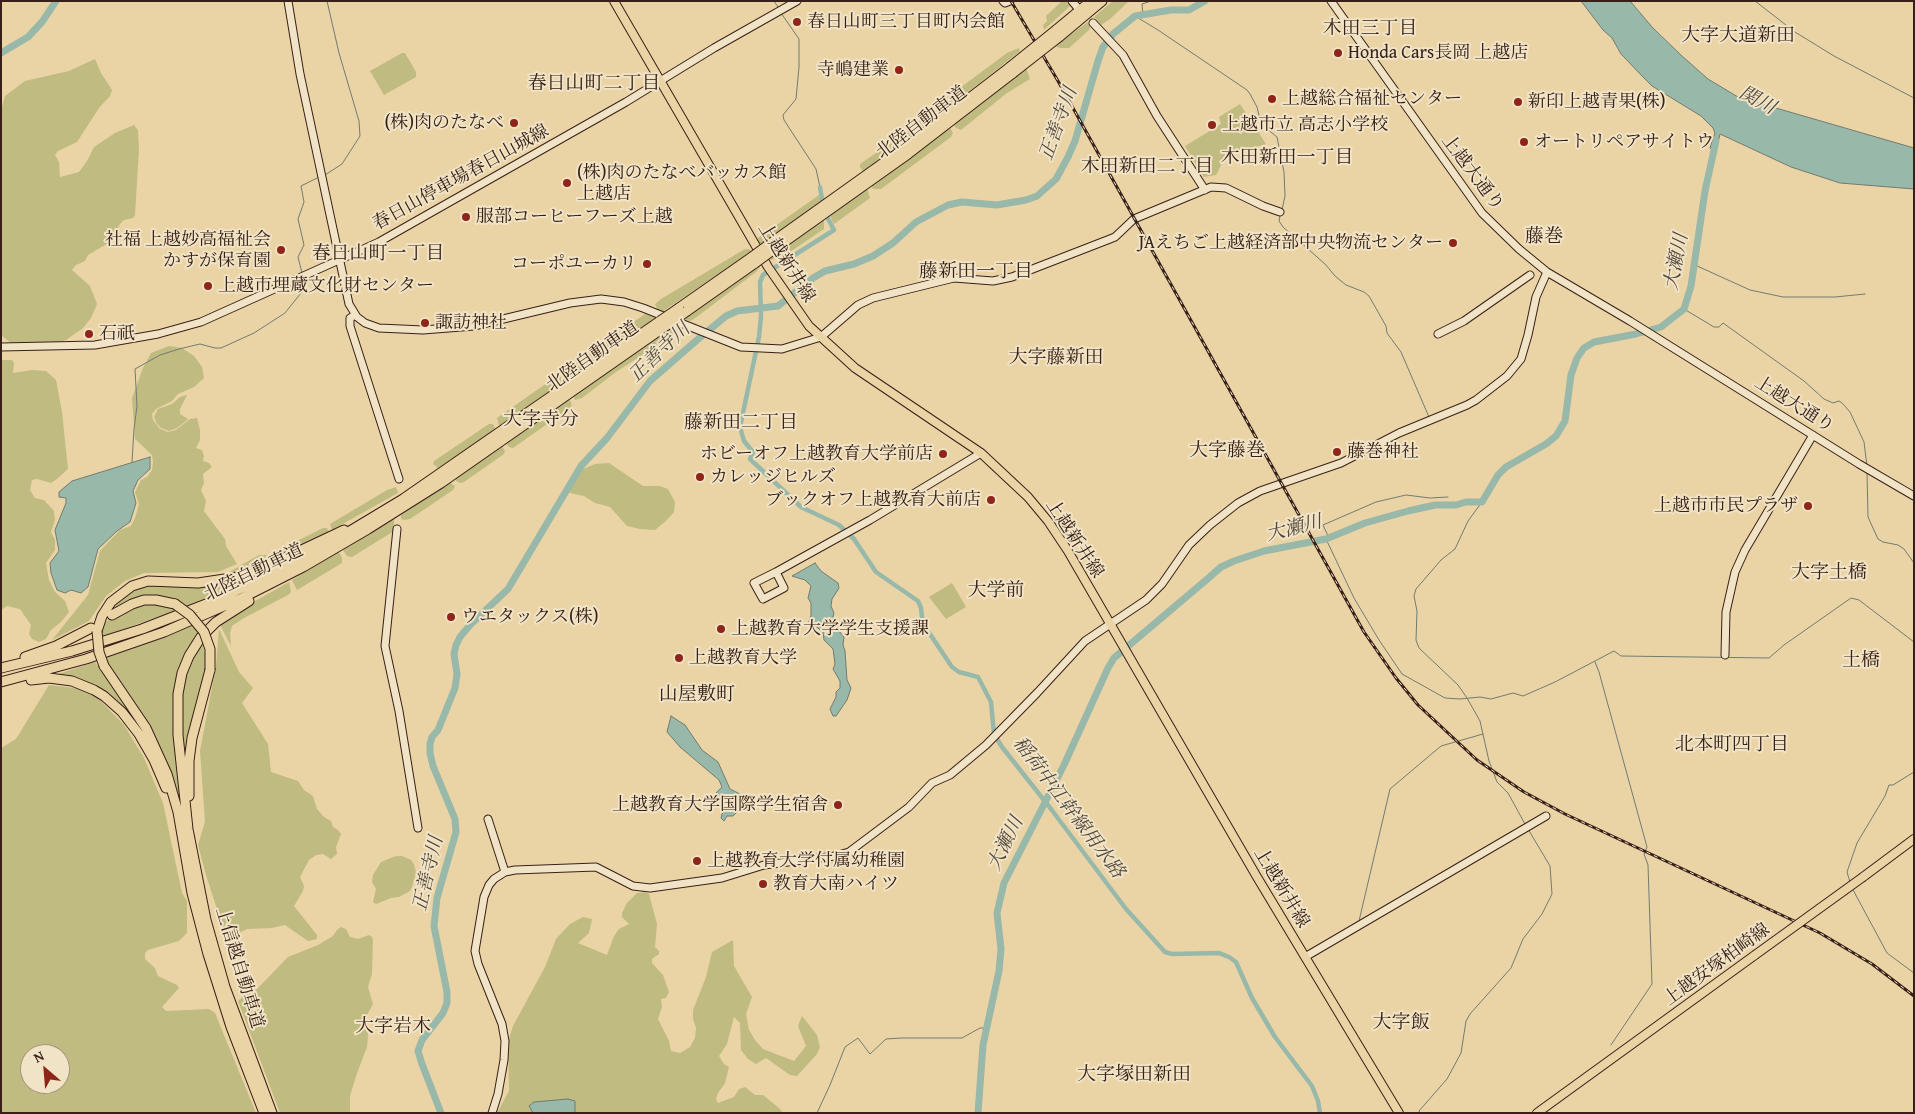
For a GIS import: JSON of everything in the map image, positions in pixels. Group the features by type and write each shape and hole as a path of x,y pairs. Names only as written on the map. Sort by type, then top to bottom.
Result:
{"highway":[{"name":"北陸自動車道","path":"1057,34 1091,1"},
{"name":"北陸自動車道","path":"1,666 48,657 108,640 176,616 222,598 326,546 437,476 683,310 1012,70 1102,1"},
{"name":"北陸自動車道","path":"1,684 86,659 164,632 240,600 332,551 441,483 664,323"},
{"path":"1,666 56,646 94,629 111,602 132,586 157,580 210,582 253,572 385,508 437,476"},
{"path":"188,829 179,754 177,718 180,683 189,656 204,633 221,618 332,551"},
{"path":"112,615 144,600 162,600 174,604 196,620 204,632 210,649 210,670 192,738 189,762 188,829"},
{"path":"94,629 98,652 104,666 140,718 161,758 173,791 183,843"},
{"path":"1,684 38,679 61,679 72,681 94,690 114,704 129,721 154,760 168,792 183,843"},
{"name":"上信越自動車道","path":"188,829 199,890 214,952 238,1026 272,1113"},
{"name":"上信越自動車道","path":"183,843 199,923 219,989 264,1113"}],"main road":[{"name":"上越新井線","path":"614,1 782,290 809,326 855,368 981,453 1028,498 1048,521 1068,551 1110,626 1398,1113"},
{"name":"上越安塚柏崎線","path":"1537,1113 1914,839"}],"street":[{"path":"288,1 300,74 349,304 355,315 365,323 379,328 449,329 474,326 561,305 601,299 624,302 643,308 740,347 782,349 821,337 858,305 873,298 954,278 993,280 1012,277 1115,237 1134,219 1205,190 1216,187 1226,188 1280,212"},
{"name":"春日山停車場春日山城線","path":"1,346 95,345 158,334 201,322 379,242 797,1"},
{"path":"1003,1 1005,3 1010,1"},
{"name":"上越大通り","path":"1331,1 1482,213 1504,237 1547,272 1914,496"},
{"path":"1093,23 1119,49 1157,116 1205,190"},
{"path":"492,1113 498,1094 505,1041 502,1024 478,964 475,951 486,891 494,879 505,872 515,870 596,867 633,886 650,888 722,878 764,865 835,856 849,852 909,807 932,783 950,775 986,745 1038,694 1085,641 1110,626 1154,593 1181,555 1198,536 1248,497 1311,472 1341,463 1399,433 1476,400 1485,393 1514,368 1521,359 1536,297 1547,272"},
{"path":"1438,334 1464,321 1530,275"},
{"path":"355,315 350,318 350,326 399,479"},
{"path":"1725,655 1726,612 1735,572 1745,550 1813,435"},
{"path":"776,572 870,520 981,453"},
{"path":"396,529 385,646 399,711 418,828"},
{"path":"1305,957 1546,816"},
{"path":"488,819 505,872"}],"shaded area":[{"path":"1062,1 1066,1 1071,5 1044,30 1043,25 1047,21 1046,16"},
{"path":"1113,1 1129,1 1101,25 1094,17"},
{"path":"1581,1 1630,1 1653,28 1682,56 1708,79 1738,97 1914,148 1914,189 1840,183 1791,167 1720,134 1716,151 1710,148 1715,133 1713,128 1701,116 1652,86 1621,54 1612,38 1603,30"},
{"path":"1088,22 1089,30 1069,48 1055,46"},
{"path":"1019,48 1020,51 945,109 943,101 945,99 1007,53"},
{"path":"405,53 416,72 416,77 384,95 370,71"},
{"path":"95,59 112,90 110,96 99,108 77,142 58,151 55,155 59,162 60,177 79,172 94,147 115,133 134,125 138,130 139,149 135,215 133,218 124,220 120,224 110,242 88,255 85,261 76,265 72,270 90,286 97,304 91,318 83,328 66,340 55,343 11,343 1,335 1,110 5,96 25,81 69,71"},
{"path":"1026,68 1030,79 1007,93 961,130 956,128 954,125"},
{"path":"1240,104 1266,144 1226,156 1216,175 1204,177 1185,146 1221,124 1219,117"},
{"path":"938,109 941,113 863,171 860,164 903,137 911,127"},
{"path":"950,128 953,133 951,137 881,189 873,189 871,185"},
{"path":"867,188 870,198 834,224 829,214"},
{"path":"819,195 821,201 761,245 758,242 758,238"},
{"path":"824,219 824,229 790,252 772,260 767,258"},
{"path":"745,249 752,251 662,312 657,309 655,304 661,299"},
{"path":"758,264 760,267 756,272 694,319 690,321 682,319"},
{"path":"645,314 655,318 566,380 564,373 566,369"},
{"path":"677,323 680,328 679,331 616,372 582,398 575,400 573,395"},
{"path":"169,346 182,348 194,356 202,367 204,378 194,387 178,394 172,401 156,409 152,414 153,420 160,429 168,432 176,430 190,419 197,418 200,440 196,448 202,450 203,461 209,463 212,467 203,474 204,483 201,490 206,501 204,511 225,539 226,546 237,564 218,572 144,573 125,581 106,596 89,621 52,640 88,595 100,551 120,530 131,526 135,518 139,504 135,492 141,480 147,477 152,470 153,462 152,455 135,439 132,398 143,368 151,353"},
{"path":"1,360 12,360 14,363 13,373 32,370 46,371 56,380 62,412 68,469 51,483 37,479 32,480 30,490 35,498 44,500 54,511 55,520 51,532 55,540 55,550 46,563 49,580 55,592 65,601 69,612 51,630 46,639 39,642 32,639 29,634 31,625 20,609 7,606 1,610"},
{"path":"561,377 562,382 499,426 497,418 554,378"},
{"path":"187,395 180,409 180,414 188,419 177,428 169,431 161,428 154,417 158,409 172,404 180,397"},
{"path":"569,398 572,405 570,408 513,448 509,447 506,443"},
{"path":"489,424 493,424 496,430 438,468 433,464 434,461"},
{"path":"502,446 505,451 504,454 464,482 456,481 455,478"},
{"path":"150,457 150,469 138,480 133,491 136,503 130,522 117,531 98,549 88,587 81,593 71,590 65,593 57,590 51,573 50,563 59,551 55,530 66,503 66,498 59,497 59,492 72,481"},
{"path":"609,463 643,486 660,486 668,489 675,502 674,512 655,530 640,529 627,526 610,507 595,503 584,496 570,493 566,485 583,469 595,464"},
{"path":"449,482 455,486 453,490 410,519 401,519 401,515"},
{"path":"396,487 398,493 332,530 330,524 387,490"},
{"path":"394,519 394,531 352,557 347,556 343,550"},
{"path":"323,528 327,528 329,532 281,555 279,550"},
{"path":"275,552 278,557 241,571 224,575 259,555 268,555"},
{"path":"339,552 342,563 297,590 292,580"},
{"path":"815,563 821,571 838,583 839,588 832,599 831,606 834,613 833,617 844,637 843,645 847,680 851,688 847,700 836,716 833,716 830,709 836,697 836,692 840,688 840,681 833,669 835,664 833,649 824,640 823,632 814,625 808,625 811,615 811,603 808,598 811,586 805,580 792,576"},
{"path":"281,564 186,606 174,600 138,598 126,602 110,612 109,610 118,599 129,591 151,584 182,586"},
{"path":"289,582 291,592 288,595 232,626 230,633 231,646 220,625 234,613"},
{"path":"952,583 966,607 946,619 929,597"},
{"path":"147,604 167,606 177,610 101,637 102,624 130,608"},
{"path":"193,625 199,635 178,675 183,818 172,781 116,683 104,657"},
{"path":"219,629 239,672 253,688 242,703 268,744 271,772 298,781 304,790 313,796 317,809 324,817 331,821 333,827 341,834 336,847 337,854 331,859 323,854 316,855 309,860 300,877 304,886 303,891 294,906 317,935 317,939 308,941 285,925 272,928 247,929 233,934 223,928 206,875 198,845 205,822 200,751 216,666"},
{"path":"201,641 206,656 206,669 184,781 180,714 185,672"},
{"path":"95,662 144,732 155,752 120,707 55,675"},
{"path":"49,685 75,688 97,697 124,725 144,758 163,803 182,893 187,901 187,933 179,941 148,950 145,953 145,959 155,968 158,976 177,985 179,988 162,1007 166,1011 209,1009 215,1013 256,1113 1,1113 1,748 16,739"},
{"path":"671,716 685,725 702,750 718,762 730,789 750,799 753,798 752,801 744,801 733,816 727,816 724,821 721,818 722,814 731,804 730,800 725,796 715,801 716,793 722,787 719,780 680,747 667,732"},
{"path":"396,856 402,856 411,860 414,864 416,873 412,887 410,891 399,897 376,904 373,902 376,889 372,882 373,875 381,862"},
{"path":"645,892 649,894 657,924 655,947 659,954 652,959 652,963 663,975 669,992 666,998 661,999 662,1007 658,1019 669,1041 671,1051 680,1053 690,1047 695,1038 696,1028 693,1010 706,977 712,952 733,940 734,966 752,997 746,1014 749,1030 755,1040 763,1049 794,1061 806,1046 798,1026 802,1016 817,1035 820,1047 817,1054 797,1076 790,1075 766,1058 756,1064 748,1059 741,1050 740,1023 734,1017 727,1044 719,1056 724,1064 729,1067 725,1083 716,1099 718,1103 734,1097 739,1089 745,1087 755,1095 763,1095 783,1113 497,1113 509,1091 508,1042 513,1026 545,967 556,939 570,924 583,917 592,919 589,933 578,943 607,955 614,936 619,929 629,924 622,917 627,903 637,893"},
{"path":"341,927 346,929 350,937 358,939 369,935 373,940 372,974 368,987 373,1004 365,1019 368,1035 367,1047 350,1096 350,1113 280,1113 238,1001 257,989 288,957 318,945 333,936"},
{"path":"568,1099 575,1101 575,1113 533,1113 529,1106 534,1102"}],"waterway":[{"path":"1,53 28,37 42,22 56,1"},
{"path":"325,175 342,164 360,136 359,121 339,53 327,1"},
{"path":"774,1 778,7"},
{"path":"1143,14 1142,4 1151,1"},
{"name":"正善寺川","path":"441,1113 418,1051 422,1040 443,1013 447,1003 447,992 434,926 437,898 456,832 455,819 433,766 430,744 432,737 438,730 455,688 457,674 454,654 460,637 508,589 581,466 607,438 650,381 697,340 726,316 737,311 778,306 813,278 825,271 854,264 873,256 893,243 916,222 948,205 962,202 997,205 1037,196 1056,179 1068,157 1075,141 1103,47 1113,34 1135,16 1171,10 1189,10 1205,1"},
{"path":"1755,1 1795,32 1834,56 1914,98"},
{"path":"781,13 799,39 796,99 783,115 784,120 816,169 820,187"},
{"path":"1135,16 1247,90 1257,107 1261,124 1277,137 1284,172 1285,196 1282,210"},
{"name":"大瀬川","path":"978,1113 983,1045 999,971 1001,949 997,913 1004,883 1064,765 1114,658 1221,567 1234,561 1264,551 1326,539 1365,523 1408,511 1435,505 1482,502 1498,475 1506,467 1546,444 1556,436 1565,421 1571,375 1577,358 1584,348 1594,342 1661,327 1684,309 1691,286 1705,191 1716,141"},
{"path":"302,273 298,257 304,245 298,219 304,202 301,186 319,177"},
{"name":"稲荷中江幹線用水路","path":"820,187 824,211 834,230 763,275 760,282 761,316 759,337 740,427 744,441 753,452 750,459 801,507 839,525 854,539 876,572 918,601 921,608 923,627 930,634 952,667 959,672 978,677 991,702 994,734 1002,747 1126,909 1165,952 1172,954 1219,953 1236,962 1252,998 1275,1037 1312,1086 1320,1113"},
{"path":"1280,216 1279,221 1283,227 1325,264 1335,276 1346,285 1369,296 1386,326 1387,333 1401,352 1429,417"},
{"path":"1695,265 1750,290 1783,297 1835,297 1865,294"},
{"path":"132,462 137,406 135,369 160,355 179,349 200,344 221,348 254,333 285,313 305,288 303,279"},
{"path":"1684,309 1714,327 1719,327 1723,323 1804,381 1824,399 1833,403 1839,401 1842,403 1850,412 1864,442 1867,466"},
{"path":"1867,472 1868,517 1878,539 1898,545 1904,549 1914,563"},
{"path":"1329,538 1323,525 1376,502 1406,495 1430,498 1448,497"},
{"path":"1482,502 1468,521 1455,549 1441,560 1416,589 1414,596 1417,611 1416,640 1419,648 1458,685 1467,698 1480,721 1489,761 1497,782 1508,793 1525,824"},
{"path":"1326,539 1354,598 1402,674 1445,698 1480,697 1491,699 1513,693 1523,696 1555,682 1614,651 1621,656 1769,658 1784,645 1851,598 1859,600 1914,642"},
{"path":"1595,662 1647,847 1644,854 1648,865 1652,984 1611,1045"},
{"path":"1359,921 1390,789 1441,746 1483,734"},
{"path":"1850,882 1847,872 1857,843 1885,796 1889,785 1893,785 1914,772"},
{"path":"1420,1113 1419,1111 1447,1079 1461,1053 1466,1021 1470,1014 1511,968 1523,939 1542,914 1552,894 1550,866 1528,829"},
{"path":"1852,888 1887,953 1914,973"},
{"path":"817,1113 845,1047 858,1038 870,1054 886,1039 962,1038 980,1028 987,1028"}],"railway":[{"path":"1011,1 1058,81 1364,632 1396,678 1418,705 1477,760 1524,792 1565,814 1820,933 1872,964 1914,996"}],"place":[{"name":"春日山町三丁目町内会館","path":"797,22"},
{"name":"Honda Cars長岡 上越店","path":"1338,53"},
{"name":"寺嶋建業","path":"899,70"},
{"name":"上越総合福祉センター","path":"1272,99"},
{"name":"新印上越青果(株)","path":"1518,102"},
{"name":"(株)肉のたなべ","path":"514,123"},
{"name":"上越市立 高志小学校","path":"1212,125"},
{"name":"オートリペアサイトウ","path":"1524,142"},
{"name":"(株)肉のたなべバッカス館 上越店","path":"567,183"},
{"name":"服部コーヒーフーズ上越","path":"466,217"},
{"name":"JAえちご上越経済部中央物流センター","path":"1453,243"},
{"name":"社福 上越妙高福祉会 かすが保育園","path":"281,250"},
{"name":"コーポユーカリ","path":"647,264"},
{"name":"上越市埋蔵文化財センター","path":"208,286"},
{"name":"諏訪神社","path":"425,323"},
{"name":"石祇","path":"89,334"},
{"name":"藤巻神社","path":"1337,452"},
{"name":"ホビーオフ上越教育大学前店","path":"943,454"},
{"name":"カレッジヒルズ","path":"700,477"},
{"name":"ブックオフ上越教育大前店","path":"991,500"},
{"name":"上越市市民プラザ","path":"1808,506"},
{"name":"ウエタックス(株)","path":"451,617"},
{"name":"上越教育大学学生支援課","path":"721,629"},
{"name":"上越教育大学","path":"679,658"},
{"name":"上越教育大学国際学生宿舎","path":"838,805"},
{"name":"上越教育大学付属幼稚園","path":"697,861"},
{"name":"教育大南ハイツ","path":"763,884"}],"district":[{"name":"木田三丁目","path":"1370,29"},
{"name":"大字大道新田","path":"1738,36"},
{"name":"春日山町二丁目","path":"594,84"},
{"name":"木田新田一丁目","path":"1287,158"},
{"name":"木田新田二丁目","path":"1147,167"},
{"name":"藤巻","path":"1544,237"},
{"name":"春日山町一丁目","path":"378,254"},
{"name":"藤新田一丁目","path":"976,272"},
{"name":"大字藤新田","path":"1056,358"},
{"name":"大字寺分","path":"541,420"},
{"name":"藤新田二丁目","path":"741,423"},
{"name":"大字藤巻","path":"1227,451"},
{"name":"大字土橋","path":"1829,573"},
{"name":"大学前","path":"996,591"},
{"name":"土橋","path":"1861,661"},
{"name":"山屋敷町","path":"697,695"},
{"name":"北本町四丁目","path":"1732,745"},
{"name":"大字飯","path":"1401,1023"},
{"name":"大字岩木","path":"393,1027"},
{"name":"大字塚田新田","path":"1134,1075"}],"water label":[{"name":"関川","path":"1757,101"}]}
